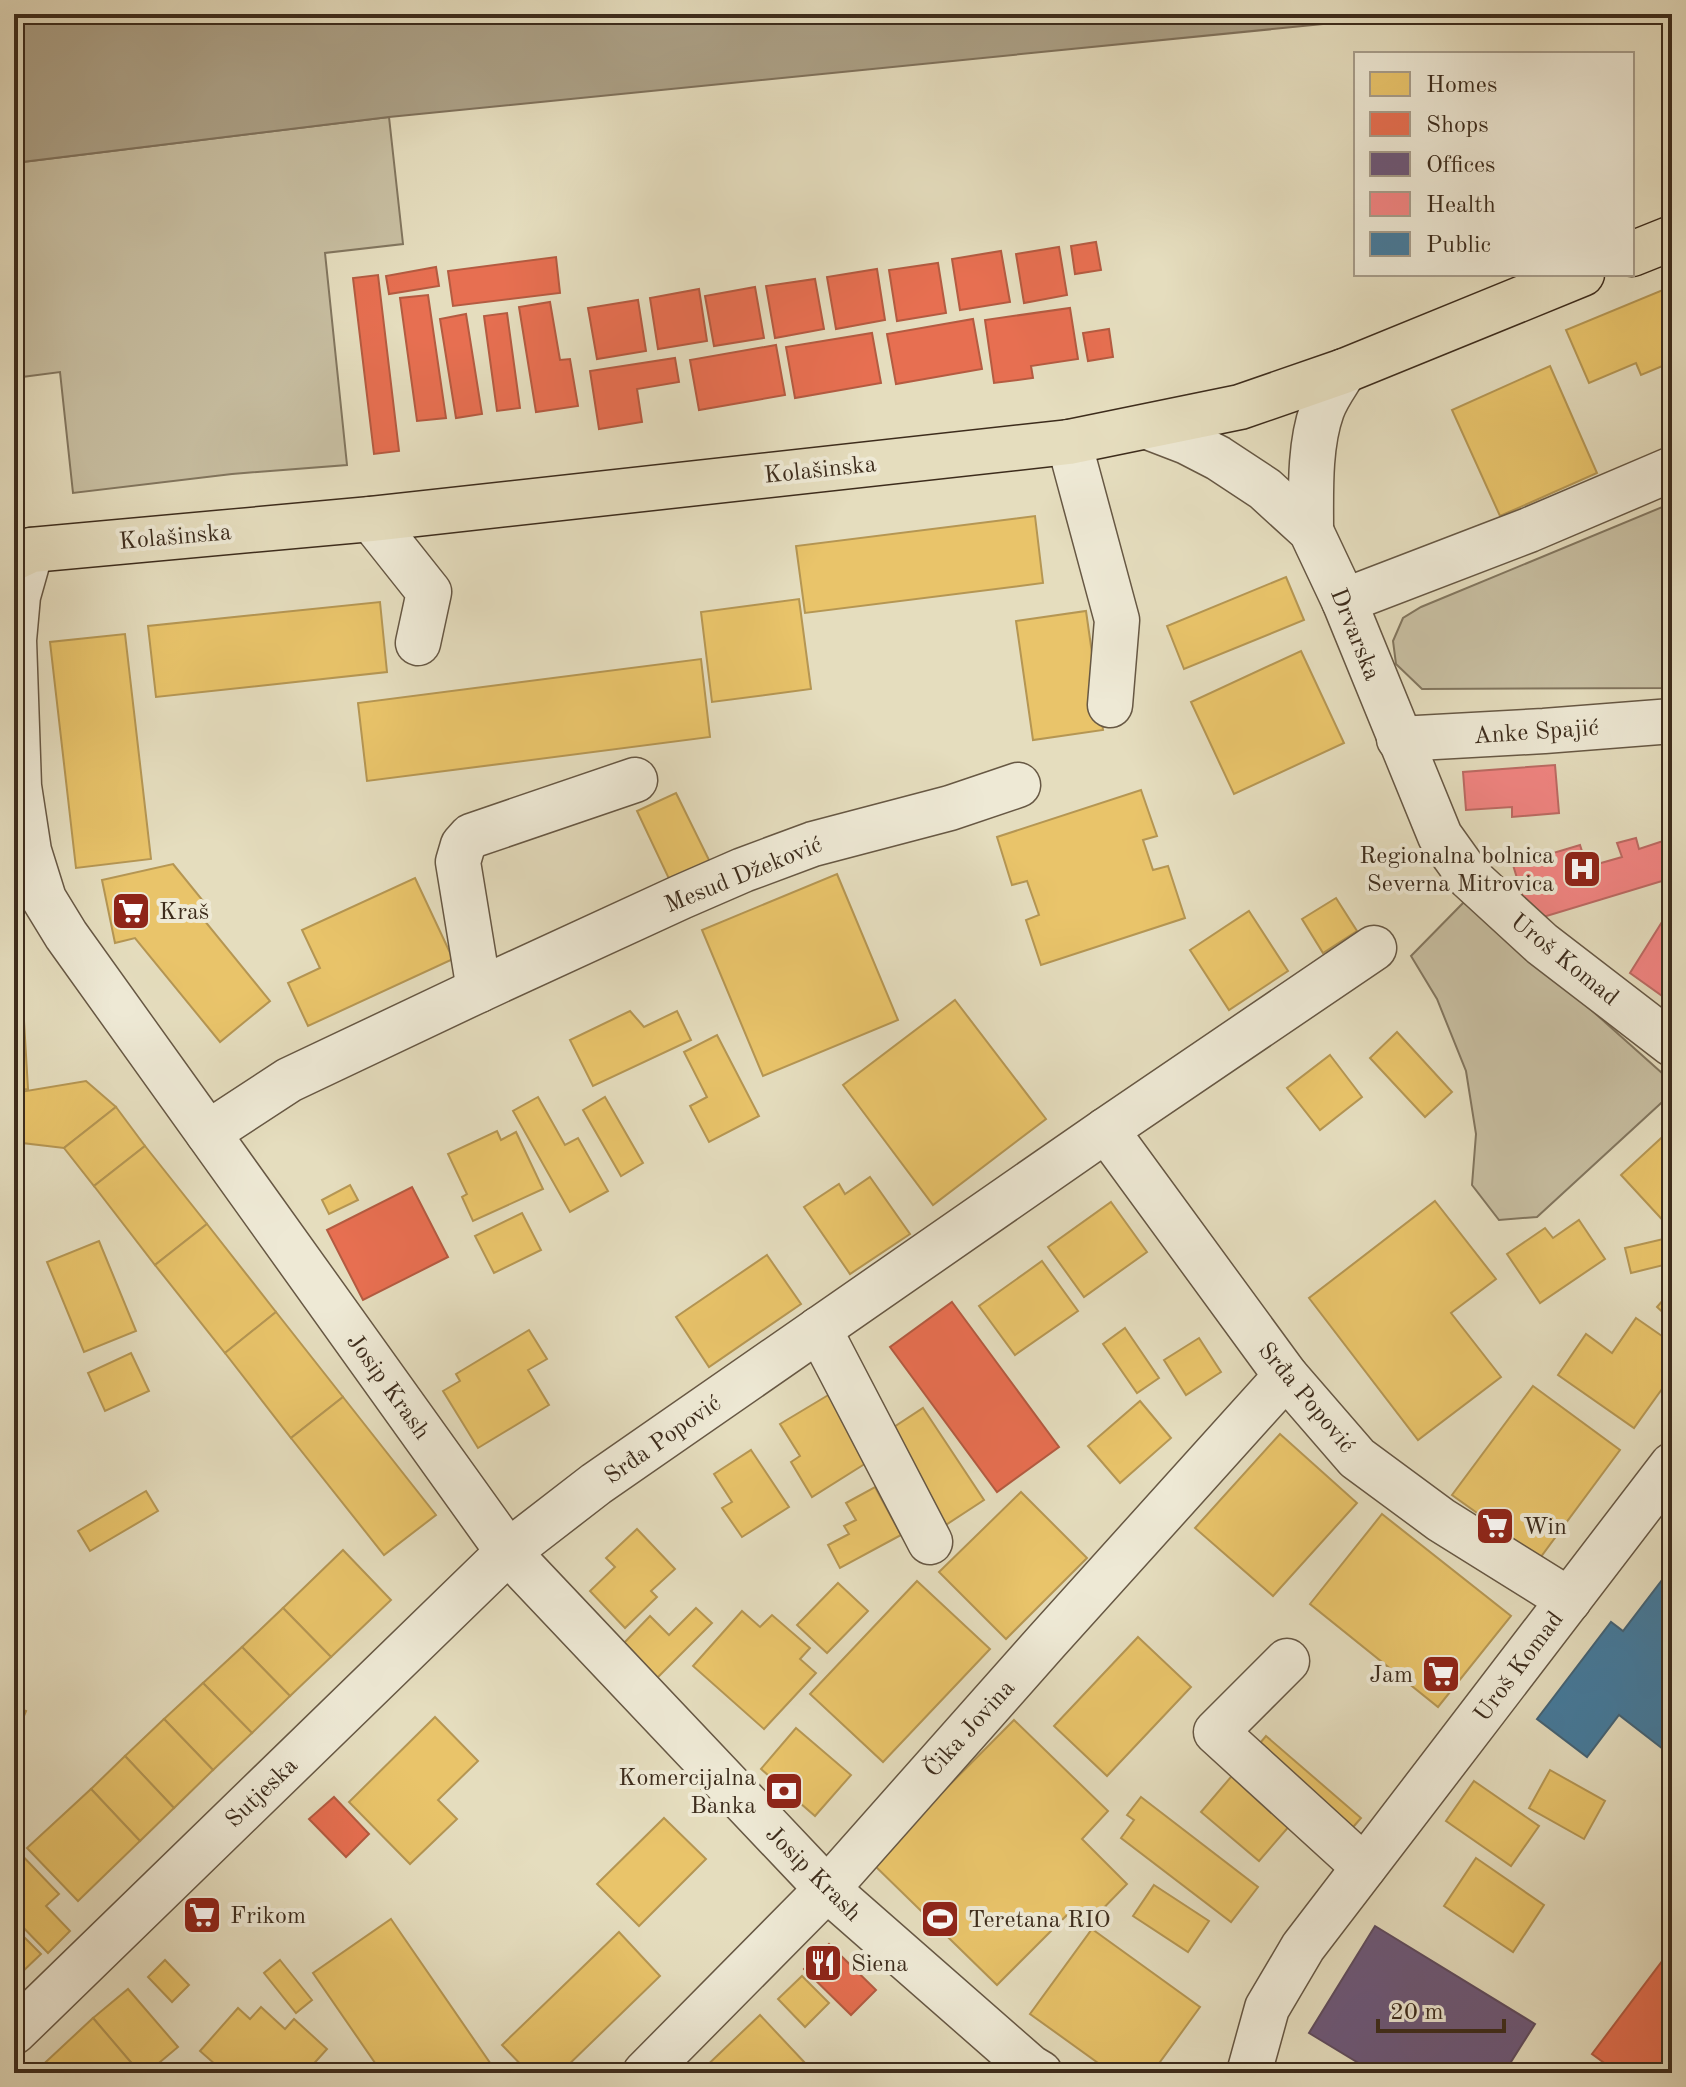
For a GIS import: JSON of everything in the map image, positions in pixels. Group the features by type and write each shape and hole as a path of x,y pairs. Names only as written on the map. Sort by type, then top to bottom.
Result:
{"main road":[{"path":"1634,253 1672,238"},
{"name":"Kolašinska","path":"20,551 371,519 1069,442 1240,407 1344,371 1577,276"}],"street":[{"name":"Drvarska","path":"1311,531 1311,474 1322,409 1344,371"},
{"name":"Drvarska","path":"1148,427 1218,458 1265,489 1311,531 1344,601 1399,739"},
{"path":"1069,442 1117,620 1110,705"},
{"path":"1344,601 1529,530 1672,469"},
{"path":"371,519 429,592 418,643"},
{"name":"Josip Krash","path":"20,551 14,640 19,786 29,851 44,899 66,935 508,1552 827,1889 970,2016 1040,2073"},
{"name":"Anke Spajić","path":"1399,739 1672,721"},
{"name":"Uroš Komad","path":"1399,739 1440,836 1470,878 1542,944 1672,1044"},
{"path":"479,990 458,862 463,845 471,836 635,780"},
{"name":"Mesud Džeković","path":"208,1133 289,1080 743,870 813,844 950,808 1018,785"},
{"name":"Srđa Popović","path":"508,1552 596,1484 1374,948"},
{"name":"Srđa Popović","path":"1106,1130 1286,1376 1357,1458 1441,1520 1569,1600"},
{"path":"819,1329 930,1542"},
{"name":"Čika Jovina","path":"645,2073 827,1889 1286,1376"},
{"name":"Uroš Komad","path":"1249,2073 1267,2008 1303,1947 1672,1465"},
{"name":"Sutjeska","path":"14,2032 508,1552"},
{"path":"1287,1661 1216,1732 1364,1867"}],"shaded area":[{"path":"14,14 1424,14 389,117 14,163"},
{"path":"389,117 403,244 325,253 347,465 232,474 73,493 60,372 14,378 14,163"},
{"path":"1672,503 1672,688 1422,689 1396,664 1393,641 1403,618 1421,607"},
{"path":"1467,899 1672,1082 1672,1093 1537,1217 1499,1220 1472,1185 1476,1134 1466,1071 1437,999 1411,956"}],"building: Homes":[{"path":"1670,287 1672,362 1641,375 1636,363 1589,383 1566,330"},
{"path":"1550,366 1597,473 1500,516 1452,410"},
{"path":"1035,516 1043,583 805,613 796,546"},
{"path":"1286,577 1304,620 1184,669 1167,626"},
{"path":"799,599 811,689 712,702 701,612"},
{"path":"380,602 387,672 156,697 148,626"},
{"path":"1086,611 1103,730 1033,740 1016,621"},
{"path":"125,634 151,859 76,868 50,642"},
{"path":"1301,651 1344,743 1234,794 1191,702"},
{"path":"701,659 710,737 367,781 358,703"},
{"path":"1141,790 1157,836 1143,840 1153,870 1168,866 1185,918 1041,965 1026,920 1039,915 1027,881 1012,885 997,837"},
{"path":"676,793 711,864 671,883 637,811"},
{"path":"173,864 208,907 199,914 270,1001 220,1042 135,938 115,943 102,880"},
{"path":"837,874 898,1020 763,1076 702,930"},
{"path":"415,878 453,959 308,1026 288,983 320,968 302,930"},
{"path":"1336,898 1357,931 1323,953 1302,919"},
{"path":"1249,911 1288,971 1229,1010 1190,950"},
{"path":"22,987 28,1089 14,1090 14,988"},
{"path":"955,1000 1046,1119 933,1205 843,1085"},
{"path":"630,1011 644,1027 677,1011 691,1040 593,1086 570,1040"},
{"path":"1397,1032 1452,1092 1425,1117 1370,1058"},
{"path":"717,1035 759,1116 709,1142 690,1106 707,1097 684,1052"},
{"path":"1330,1055 1362,1097 1320,1130 1287,1088"},
{"path":"86,1081 116,1107 64,1148 14,1142 14,1093"},
{"path":"538,1097 565,1145 578,1138 608,1191 570,1212 513,1111"},
{"path":"605,1097 643,1163 621,1176 583,1110"},
{"path":"116,1107 145,1146 94,1186 64,1148"},
{"path":"1672,1128 1672,1224 1669,1227 1621,1175"},
{"path":"497,1131 501,1140 516,1132 543,1189 473,1221 462,1197 467,1194 448,1154"},
{"path":"145,1146 207,1224 155,1265 94,1186"},
{"path":"870,1177 910,1234 850,1274 804,1207 839,1184 845,1194"},
{"path":"350,1185 358,1200 329,1214 322,1200"},
{"path":"1435,1201 1496,1279 1451,1313 1501,1377 1418,1440 1309,1298"},
{"path":"1111,1202 1147,1252 1084,1297 1048,1247"},
{"path":"522,1213 541,1250 494,1273 475,1236"},
{"path":"1579,1220 1605,1259 1540,1303 1507,1254 1545,1228 1553,1238"},
{"path":"207,1224 276,1312 225,1353 155,1265"},
{"path":"1672,1237 1672,1263 1631,1273 1625,1248"},
{"path":"99,1241 136,1331 84,1352 47,1262"},
{"path":"767,1255 801,1304 709,1367 676,1317"},
{"path":"1042,1261 1078,1311 1015,1355 979,1306"},
{"path":"1672,1290 1672,1321 1657,1307"},
{"path":"276,1312 343,1397 291,1438 225,1353"},
{"path":"1636,1318 1672,1343 1672,1375 1634,1428 1558,1375 1586,1334 1612,1353"},
{"path":"1125,1328 1159,1378 1137,1393 1103,1344"},
{"path":"529,1330 547,1359 528,1370 549,1405 478,1448 443,1391 460,1381 456,1374"},
{"path":"1199,1338 1221,1372 1186,1395 1164,1360"},
{"path":"131,1353 149,1391 105,1411 88,1373"},
{"path":"1533,1386 1620,1450 1540,1558 1452,1495"},
{"path":"830,1394 871,1460 812,1497 791,1462 800,1456 780,1424"},
{"path":"343,1397 436,1515 384,1555 291,1438"},
{"path":"1140,1401 1171,1438 1120,1483 1088,1446"},
{"path":"923,1408 984,1500 929,1536 868,1444"},
{"path":"1280,1434 1357,1503 1273,1596 1195,1528"},
{"path":"751,1450 789,1507 742,1537 722,1508 732,1502 714,1474"},
{"path":"875,1487 901,1535 840,1568 828,1545 849,1534 844,1526 856,1520 846,1503"},
{"path":"146,1491 158,1511 90,1551 78,1531"},
{"path":"1021,1492 1087,1558 1006,1639 939,1572"},
{"path":"1382,1514 1511,1616 1438,1707 1310,1604"},
{"path":"637,1529 675,1569 651,1591 657,1597 625,1628 590,1591 615,1567 606,1558"},
{"path":"343,1550 391,1600 331,1657 283,1608"},
{"path":"917,1581 990,1649 883,1762 810,1694"},
{"path":"838,1583 868,1611 827,1653 797,1625"},
{"path":"283,1608 331,1657 290,1696 242,1647"},
{"path":"696,1608 712,1623 657,1678 623,1644 650,1616 669,1635"},
{"path":"742,1611 760,1627 772,1615 810,1648 800,1659 816,1673 764,1729 693,1666"},
{"path":"1138,1637 1191,1687 1107,1776 1054,1726"},
{"path":"242,1647 290,1696 252,1733 203,1683"},
{"path":"203,1683 252,1733 213,1770 164,1719"},
{"path":"14,1706 26,1711 17,1733 14,1732"},
{"path":"435,1717 478,1761 438,1800 457,1819 410,1864 349,1802"},
{"path":"164,1719 213,1770 174,1808 125,1756"},
{"path":"1014,1720 1108,1811 1082,1839 1127,1884 1088,1924 1073,1909 997,1985 872,1863"},
{"path":"796,1728 851,1775 815,1816 761,1769"},
{"path":"1266,1736 1361,1818 1341,1841 1304,1809 1259,1861 1201,1812"},
{"path":"125,1756 174,1808 140,1841 91,1789"},
{"path":"1550,1770 1605,1801 1584,1839 1529,1808"},
{"path":"1474,1781 1539,1826 1511,1866 1446,1821"},
{"path":"91,1789 140,1841 78,1901 27,1848"},
{"path":"1141,1797 1258,1887 1231,1922 1121,1838 1134,1820 1127,1815"},
{"path":"664,1818 706,1859 639,1926 597,1884"},
{"path":"14,1847 59,1894 46,1906 70,1931 48,1953 14,1918"},
{"path":"1476,1858 1544,1905 1513,1952 1444,1906"},
{"path":"1154,1885 1209,1921 1188,1952 1133,1916"},
{"path":"391,1919 497,2073 382,2073 313,1973"},
{"path":"14,1927 41,1954 20,1974 14,1967"},
{"path":"1092,1929 1200,2007 1152,2073 1112,2073 1030,2014"},
{"path":"619,1932 660,1976 560,2073 529,2073 502,2045"},
{"path":"165,1960 189,1985 172,2002 148,1977"},
{"path":"280,1960 312,2000 296,2013 264,1973"},
{"path":"802,1976 829,2003 805,2027 778,1999"},
{"path":"14,1981 22,1989 14,1996"},
{"path":"128,1989 178,2047 147,2073 140,2073 93,2018"},
{"path":"261,2007 285,2029 294,2019 327,2049 309,2069 313,2073 225,2073 200,2051 238,2008 250,2019"},
{"path":"760,2015 806,2064 796,2073 699,2073"},
{"path":"93,2018 140,2073 34,2073"}],"building: Shops":[{"path":"1096,242 1101,270 1075,274 1071,246"},
{"path":"1059,247 1067,295 1024,303 1016,254"},
{"path":"1001,251 1010,302 960,310 952,259"},
{"path":"556,257 560,293 453,306 448,271"},
{"path":"938,263 946,313 897,321 889,270"},
{"path":"436,267 439,286 389,294 386,276"},
{"path":"877,269 885,320 836,329 827,277"},
{"path":"378,275 399,451 374,454 353,278"},
{"path":"815,279 824,329 775,338 766,286"},
{"path":"755,287 764,338 714,346 705,296"},
{"path":"699,289 707,341 658,349 650,298"},
{"path":"428,295 446,418 417,421 400,298"},
{"path":"638,300 646,351 597,359 588,308"},
{"path":"550,302 560,360 570,359 578,406 536,412 519,307"},
{"path":"1070,308 1078,359 1031,366 1033,378 994,383 985,320"},
{"path":"507,313 520,408 497,411 484,316"},
{"path":"466,314 482,414 456,418 440,319"},
{"path":"973,319 982,369 896,384 887,334"},
{"path":"1109,329 1113,357 1088,361 1083,333"},
{"path":"872,333 881,383 795,398 786,347"},
{"path":"776,345 785,395 699,410 690,360"},
{"path":"675,358 679,382 637,389 642,422 599,429 590,371"},
{"path":"412,1187 448,1257 363,1300 327,1230"},
{"path":"952,1302 1059,1447 997,1492 890,1347"},
{"path":"334,1797 369,1834 346,1857 309,1819"},
{"path":"829,1944 876,1990 851,2015 804,1969"},
{"path":"1672,1948 1672,2073 1618,2073 1592,2054"}],"building: Offices":[{"path":"1375,1926 1535,2024 1504,2073 1375,2073 1309,2033"}],"building: Health":[{"path":"1555,765 1559,813 1512,817 1512,807 1466,810 1463,772"},
{"path":"1636,838 1639,849 1669,839 1672,878 1530,921 1513,865 1580,845 1587,867 1622,857 1617,843"},
{"path":"1672,906 1672,1003 1630,973"}],"building: Public":[{"path":"1672,1567 1672,1756 1619,1715 1587,1757 1537,1719 1611,1622 1623,1631"}],"place":[{"name":"Regionalna bolnica Severna Mitrovica","path":"1582,869"},
{"name":"Kraš","path":"131,911"},
{"name":"Win","path":"1495,1526"},
{"name":"Jam","path":"1441,1674"},
{"name":"Komercijalna Banka","path":"784,1791"},
{"name":"Frikom","path":"202,1915"},
{"name":"Teretana RIO","path":"940,1919"},
{"name":"Siena","path":"823,1963"}]}
